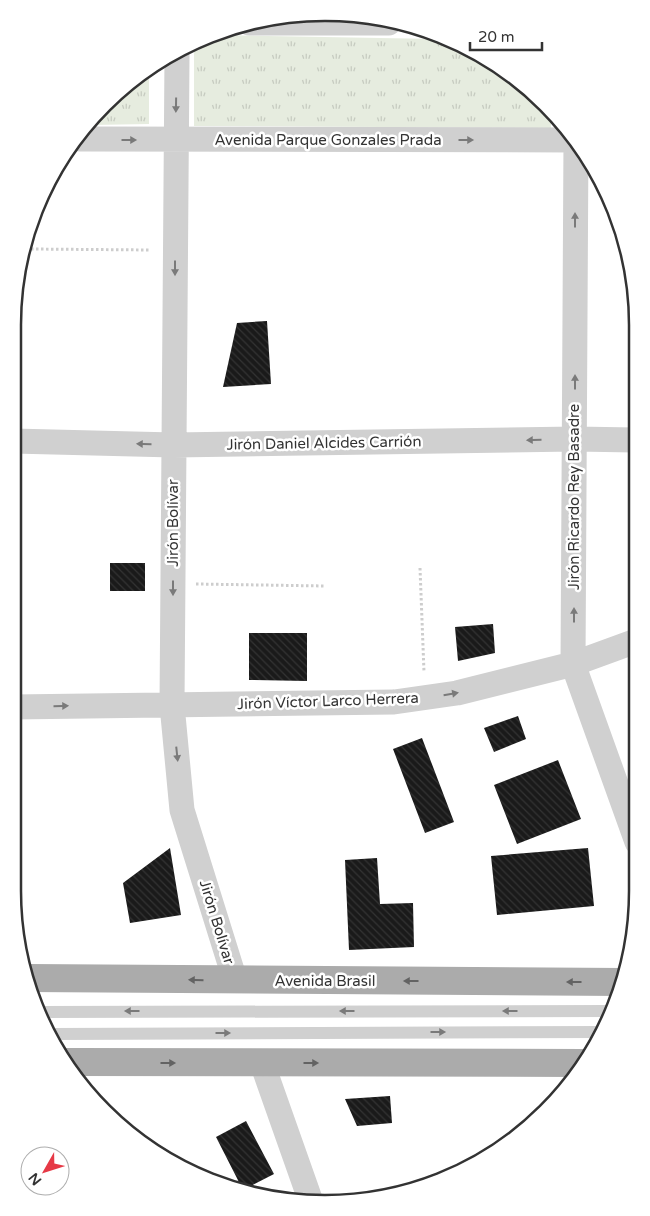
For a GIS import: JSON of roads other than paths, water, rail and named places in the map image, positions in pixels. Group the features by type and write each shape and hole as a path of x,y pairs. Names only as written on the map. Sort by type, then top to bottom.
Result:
{"main road":[{"name":"Avenida Brasil","path":"34,978 615,983"},
{"path":"74,1062 576,1063"}],"street":[{"path":"295,23 355,23"},
{"name":"Jirón Bolívar","path":"177,60 172,705 182,810 235,980"},
{"name":"Avenida Parque Gonzales Prada","path":"85,139 566,140"},
{"name":"Jirón Ricardo Rey Basadre","path":"576,153 573,664 629,820"},
{"name":"Jirón Daniel Alcides Carrión","path":"21,441 174,445 629,440"},
{"name":"Jirón Víctor Larco Herrera","path":"21,707 394,702 457,693 573,664 629,644"},
{"path":"262,1063 308,1194"}],"lane":[{"name":"Avenida Brasil","path":"46,1012 604,1011"},
{"path":"57,1034 593,1032"}]}
